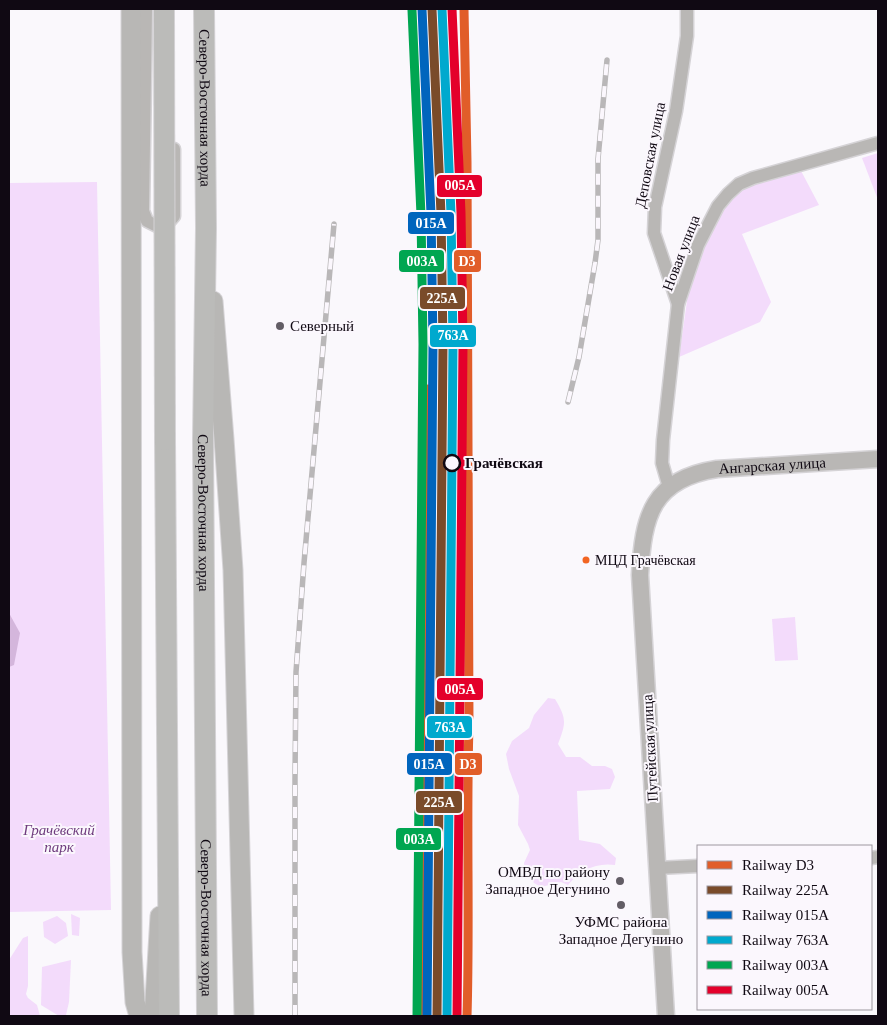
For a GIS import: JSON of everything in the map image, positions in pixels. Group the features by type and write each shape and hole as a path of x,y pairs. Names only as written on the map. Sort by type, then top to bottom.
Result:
{"main road":[{"path":"131,9 132,952 135,1002 139,1016"},
{"path":"164,9 169,1016"},
{"name":"Северо-Восточная хорда","path":"204,9 206,228 203,440 207,1016"},
{"path":"206,228 233,570 244,1016"},
{"path":"154,1016 167,810"}],"street":[{"path":"146,9 143,211 147,221 157,226 167,224 175,210 172,9"},
{"name":"Деповская улица","path":"678,304 654,233 654,207 676,112 687,36 687,9"},
{"name":"Новая улица","path":"669,487 662,463 663,440 678,304 708,222 728,194 739,184 766,173 878,143"},
{"name":"Ангарская улица","path":"669,487 698,472 718,469 878,460"},
{"name":"Путейская улица","path":"666,1016 640,575 646,522 657,500 669,487"},
{"path":"657,868 697,866"}],"green space":[{"path":"878,153 878,200 862,158"},
{"path":"799,167 819,205 742,234 771,302 760,322 679,357 688,294 704,239 722,207 741,187"},
{"name":"Грачёвский парк","path":"97,182 111,910 9,912 9,183"},
{"path":"795,617 798,660 775,661 772,619"},
{"path":"548,698 555,699 562,712 564,726 558,744 566,757 580,757 592,766 605,766 612,769 615,777 610,789 577,791 579,840 600,844 616,858 615,865 595,866 577,876 568,885 561,882 541,887 534,883 525,871 524,863 530,850 518,825 519,796 509,769 506,754 512,741 529,728 534,715"},
{"path":"71,914 80,918 79,936 72,935"},
{"path":"57,916 66,923 68,936 55,944 44,937 43,922"},
{"path":"28,936 28,986 26,994 37,1005 40,1016 9,1016 9,960 23,938"},
{"path":"71,960 69,1002 66,1015 59,1016 41,1005 42,967"}],"shaded area":[{"path":"9,613 20,633 14,665 9,667"}],"railway":[{"path":"568,402 579,357 598,240 598,159 607,60"},
{"path":"295,1016 296,672 334,224"}],"rail line":[{"name":"015А","path":"422,9 431,214 433,344 427,1016"},
{"name":"225А","path":"432,9 441,214 443,344 437,1016"},
{"name":"763А","path":"442,9 451,214 453,344 447,1016"},
{"name":"005А","path":"452,9 461,213 463,344 457,1016"},
{"name":"D3","path":"464,9 467,162 469,726 467,1016"},
{"name":"003А","path":"412,10 421,215 423,344 417,1016"},
{"name":"D3","path":"425,1016 428,389"}],"place":[{"name":"Северный","path":"280,326"},
{"name":"Грачёвская","path":"452,463"},
{"name":"МЦД Грачёвская","path":"586,560"},
{"name":"ОМВД по району Западное Дегунино","path":"620,881"},
{"name":"УФМС района Западное Дегунино","path":"621,905"}]}
